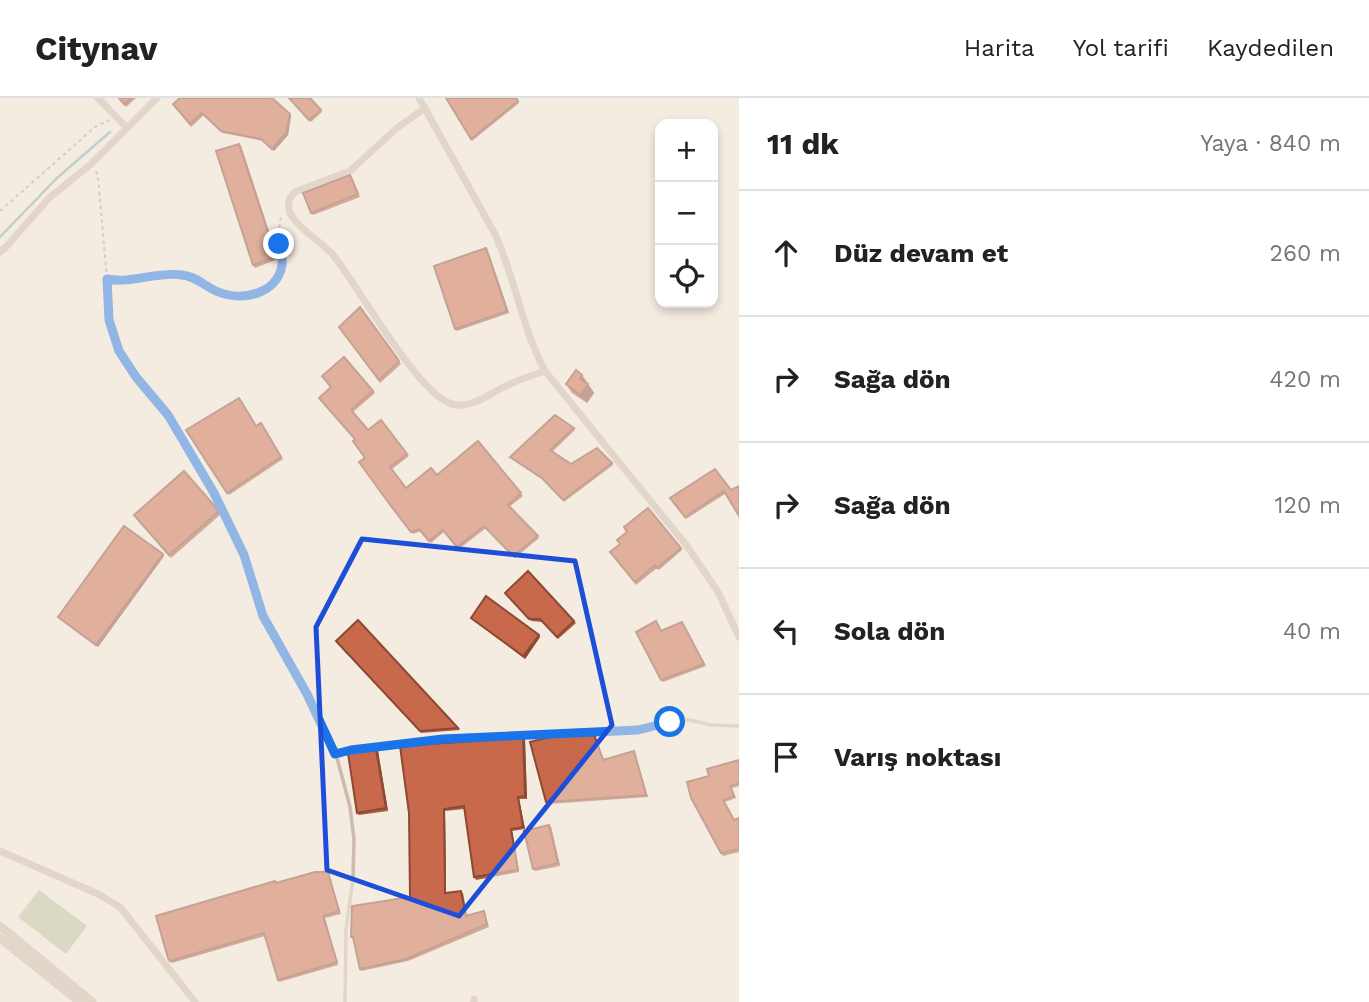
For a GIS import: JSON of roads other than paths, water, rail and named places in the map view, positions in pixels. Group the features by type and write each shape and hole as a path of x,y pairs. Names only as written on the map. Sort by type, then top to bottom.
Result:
{"street":[{"path":"98,98 126,127"},
{"path":"0,252 48,198 91,164 157,98"},
{"path":"419,98 500,244 545,371 687,546 718,592 739,637"},
{"path":"425,108 397,128 349,171 295,192 288,198 287,209 294,220 333,254 417,375 444,400 454,405 475,402 508,385 545,371"},
{"path":"0,851 99,894 120,907 195,1002"},
{"path":"0,926 92,1002"},
{"path":"0,938 80,1002"}],"lane":[{"path":"345,1002 346,929 353,879 354,839 350,807 335,754 443,739 638,730 679,721 739,726"}],"waterway":[{"path":"0,237 57,178 110,132"}]}
